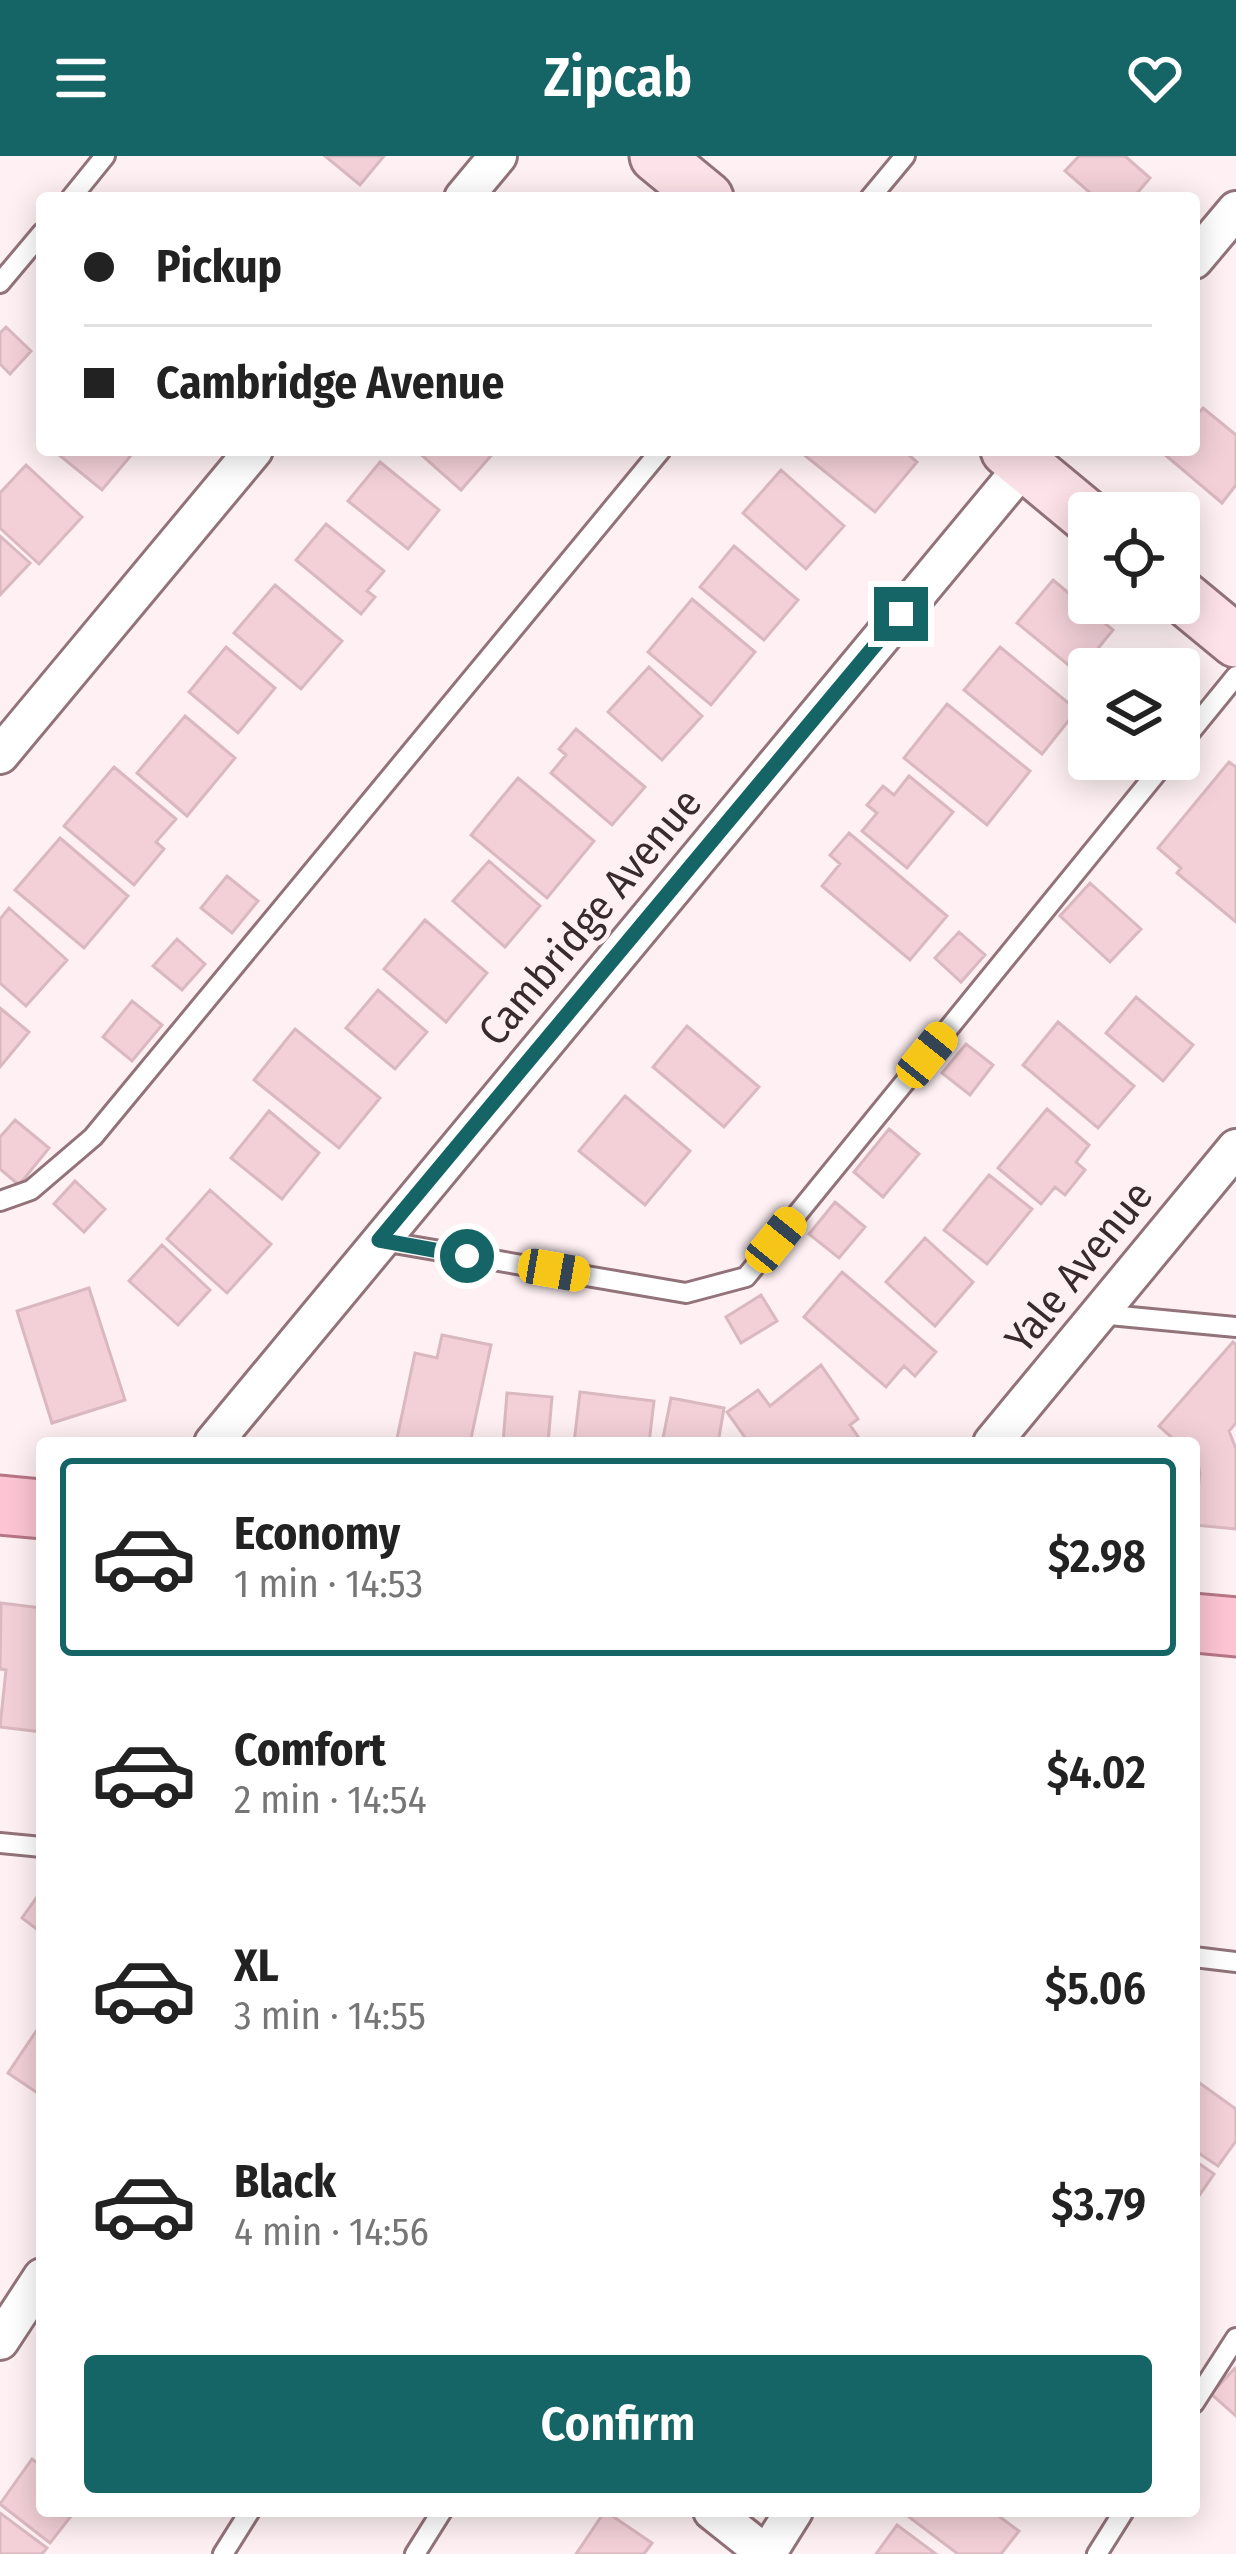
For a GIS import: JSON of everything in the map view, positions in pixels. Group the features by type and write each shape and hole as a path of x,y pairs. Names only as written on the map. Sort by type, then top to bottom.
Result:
{"main road":[{"path":"0,1505 36,1508"},
{"path":"1200,1624 1236,1627"}],"street":[{"path":"468,192 498,156"},
{"path":"656,156 699,192"},
{"path":"1200,253 1236,210"},
{"path":"0,755 249,456"},
{"name":"Cambridge Avenue","path":"218,1437 1022,456"},
{"path":"1024,456 1068,498"},
{"path":"1200,611 1236,641"},
{"name":"Yale Avenue","path":"997,1437 1236,1148"},
{"path":"0,2341 36,2286"},
{"path":"720,2517 767,2554 790,2517"}],"lane":[{"path":"75,192 105,156"},
{"path":"875,192 905,156"},
{"path":"0,283 36,239"},
{"path":"0,1201 31,1190 93,1137 656,456"},
{"path":"1200,720 1236,676"},
{"path":"379,1240 686,1292 746,1277 1151,780"},
{"path":"1099,1314 1236,1327"},
{"path":"0,1843 36,1846"},
{"path":"1200,1958 1236,1962"},
{"path":"1200,2394 1236,2338"},
{"path":"223,2554 246,2517"},
{"path":"415,2554 438,2517"},
{"path":"1097,2554 1120,2517"}],"building":[{"path":"325,156 384,156 360,185"},
{"path":"1079,156 1125,156 1150,178 1138,192 1089,192 1065,171"},
{"path":"6,327 31,351 10,374 0,364 0,333"},
{"path":"1203,408 1236,435 1236,485 1222,503 1166,456 1200,456"},
{"path":"60,456 130,456 102,490"},
{"path":"423,456 491,456 461,490"},
{"path":"805,456 910,456 917,462 875,512"},
{"path":"380,462 439,510 408,549 348,501"},
{"path":"26,465 82,517 39,564 0,528 0,493"},
{"path":"781,470 844,526 806,569 743,513"},
{"path":"326,524 384,571 367,591 375,597 361,614 296,560"},
{"path":"0,536 30,563 0,595"},
{"path":"734,546 798,600 764,640 700,587"},
{"path":"1053,580 1068,592 1068,624 1106,624 1113,630 1098,648 1068,648 1068,665 1017,623"},
{"path":"275,585 342,641 301,689 234,633"},
{"path":"692,599 755,652 711,705 648,652"},
{"path":"226,647 275,688 238,733 189,692"},
{"path":"1000,647 1068,703 1068,721 1042,754 964,690"},
{"path":"649,667 702,716 662,760 608,712"},
{"path":"947,704 1030,771 987,825 904,758"},
{"path":"185,716 235,758 187,816 137,773"},
{"path":"576,729 645,787 612,825 551,773 566,755 559,749"},
{"path":"1229,762 1236,767 1236,922 1177,873 1181,868 1158,848"},
{"path":"114,767 176,819 156,842 164,849 134,885 64,826"},
{"path":"909,776 953,812 907,868 862,831 877,813 867,805 883,786 894,795"},
{"path":"518,778 594,841 547,898 471,835"},
{"path":"849,833 947,916 910,960 822,886 840,864 830,855"},
{"path":"60,838 128,896 84,948 15,890"},
{"path":"489,861 540,906 505,947 453,901"},
{"path":"227,876 258,901 232,933 201,908"},
{"path":"1090,883 1141,929 1110,962 1060,916"},
{"path":"9,908 67,960 26,1006 0,983 0,919"},
{"path":"425,920 487,973 446,1022 384,969"},
{"path":"959,932 985,955 961,982 935,958"},
{"path":"177,939 205,964 182,990 153,966"},
{"path":"378,990 427,1032 395,1069 346,1028"},
{"path":"1136,997 1193,1045 1163,1081 1106,1033"},
{"path":"132,1001 162,1025 132,1061 103,1037"},
{"path":"0,1008 29,1032 0,1067"},
{"path":"1058,1022 1134,1086 1098,1128 1023,1065"},
{"path":"687,1026 759,1087 724,1127 653,1067"},
{"path":"295,1029 380,1098 339,1148 254,1080"},
{"path":"966,1044 993,1065 970,1095 942,1073"},
{"path":"625,1096 690,1151 645,1205 579,1151"},
{"path":"1047,1109 1089,1145 1076,1162 1085,1170 1065,1195 1055,1187 1041,1204 998,1168"},
{"path":"269,1111 319,1153 282,1199 231,1158"},
{"path":"15,1120 49,1148 19,1185 0,1169 0,1137"},
{"path":"889,1129 919,1154 883,1197 854,1172"},
{"path":"989,1175 1032,1209 987,1264 944,1230"},
{"path":"75,1181 105,1209 84,1232 54,1204"},
{"path":"210,1190 271,1244 227,1293 167,1239"},
{"path":"835,1202 865,1227 839,1258 809,1234"},
{"path":"925,1238 973,1282 935,1326 886,1282"},
{"path":"162,1245 210,1290 178,1325 129,1281"},
{"path":"842,1272 936,1352 915,1376 904,1366 886,1387 804,1317"},
{"path":"89,1288 125,1400 52,1423 17,1311"},
{"path":"761,1295 777,1321 741,1343 726,1317"},
{"path":"442,1335 491,1345 471,1437 397,1437 415,1353 437,1358"},
{"path":"1233,1342 1236,1423 1229,1431 1236,1449 1236,1529 1200,1526 1200,1437 1171,1437 1159,1426"},
{"path":"821,1365 858,1419 850,1425 858,1437 745,1437 727,1412 758,1390 770,1406"},
{"path":"580,1392 654,1401 650,1437 575,1437"},
{"path":"507,1393 552,1397 549,1437 503,1437"},
{"path":"671,1398 724,1408 719,1437 663,1437"},
{"path":"1,1603 36,1607 36,1731 0,1727 6,1670 0,1669"},
{"path":"36,1898 36,1928 22,1918"},
{"path":"36,2031 36,2092 8,2073"},
{"path":"1200,2083 1236,2109 1236,2141 1218,2166 1200,2154"},
{"path":"1200,2164 1214,2174 1200,2194"},
{"path":"1236,2368 1236,2416 1211,2394"},
{"path":"32,2459 36,2462 36,2517 70,2517 50,2543 0,2504"},
{"path":"0,2513 47,2548 42,2554 0,2554"},
{"path":"601,2517 614,2517 652,2543 644,2554 576,2554"},
{"path":"909,2517 1000,2517 1019,2531 1001,2554 958,2554"},
{"path":"897,2525 936,2554 876,2554"}],"route":[{"path":"467,1256 379,1240 901,614"}]}
